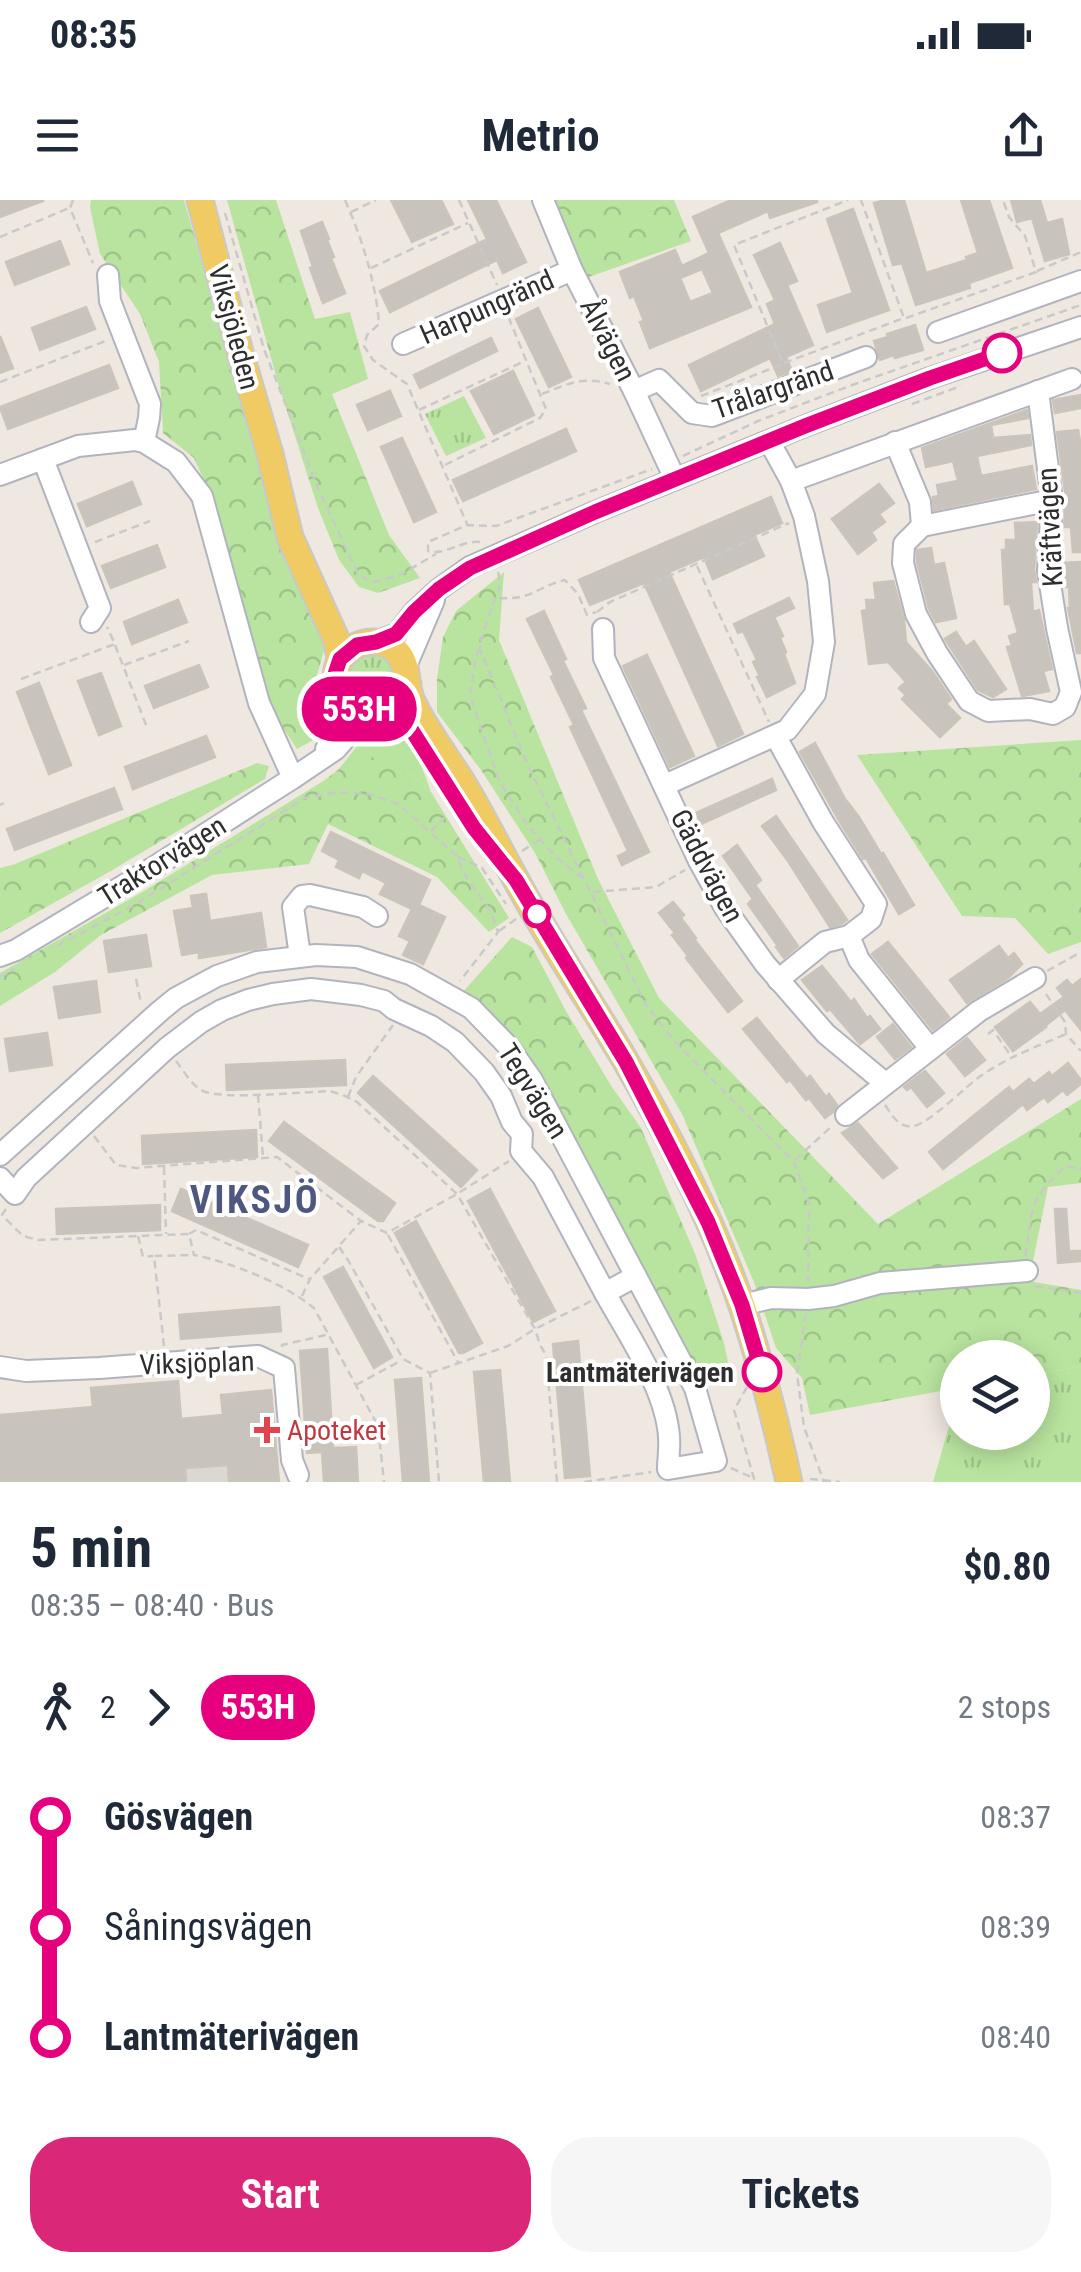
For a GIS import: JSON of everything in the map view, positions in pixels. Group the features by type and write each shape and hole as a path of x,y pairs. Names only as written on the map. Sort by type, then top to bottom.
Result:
{"main road":[{"name":"Viksjöleden","path":"212,204 240,352 290,536 337,641 340,659"},
{"name":"Viksjöleden","path":"270,454 337,614 351,632 371,642"},
{"path":"407,675 399,702 382,710 362,711 348,703 338,689 335,674 348,650 371,642 395,650 407,675 411,699 485,820 511,892"},
{"path":"382,710 404,718 511,892 626,1062 666,1136 708,1222 742,1305 796,1480"}],"street":[{"name":"Ålvägen","path":"543,200 572,270 672,471"},
{"name":"Harpungränd","path":"403,344 572,270"},
{"path":"108,275 110,300 150,404 144,442"},
{"path":"938,332 1081,281"},
{"path":"371,642 396,634 439,589 470,568 672,471 769,441 930,378 1081,326"},
{"name":"Trålargränd","path":"634,391 659,380 692,413 712,416 866,357"},
{"path":"792,481 1072,379"},
{"name":"Kräftvägen","path":"922,526 904,544 903,563 916,614 969,701 988,711 1030,708 1053,714 1065,707 1071,692 1048,571 1052,500 1038,392"},
{"path":"0,475 78,446 135,440 176,462 202,496 259,703 294,778"},
{"path":"665,785 764,746 788,730 814,694 824,642 818,581 792,481 769,441"},
{"path":"896,442 920,502 922,526 1052,500"},
{"path":"42,459 77,549 96,615"},
{"path":"407,675 439,589"},
{"name":"Gäddvägen","path":"600,620 604,658 699,862 726,908 778,980 826,1034 875,1064 880,1087"},
{"name":"Traktorvägen","path":"320,759 334,738 342,713 338,689"},
{"name":"Traktorvägen","path":"7,963 16,950 294,778 336,749 356,726 382,710"},
{"path":"764,746 822,822 876,904 871,918 849,936 826,942 778,980"},
{"path":"300,956 293,907 302,896 363,906 377,916"},
{"path":"849,936 858,960 929,1048"},
{"name":"Tegvägen","path":"0,1155 176,998 217,976 256,962 300,956 357,957 410,974 471,1008 508,1047 532,1080 695,1388 716,1461"},
{"path":"846,1115 979,1011 1036,978"},
{"path":"0,1178 15,1194 26,1178 167,1048 222,1010 273,994 311,989 384,1001 456,1042 501,1096 521,1142 650,1375 664,1408 669,1436 668,1469 716,1461"},
{"path":"146,1024 167,1048"},
{"path":"521,1142 552,1117"},
{"path":"742,1305 771,1298 834,1296 880,1283 1024,1272"},
{"path":"605,1293 636,1276"},
{"name":"Viksjöplan","path":"0,1368 26,1371 258,1356 284,1368 292,1460 298,1475"}],"path":[{"path":"73,200 70,208 92,262 108,275"},
{"path":"346,200 369,268 378,310 379,324 367,335 364,346 374,360 407,384 467,525"},
{"path":"351,212 376,200"},
{"path":"444,466 540,418 546,409 496,280 459,200"},
{"path":"783,364 734,245 848,200"},
{"path":"861,200 904,318"},
{"path":"1003,200 1009,218 1024,236 1036,272"},
{"path":"212,204 291,422 359,576 374,582 400,575 438,553 470,541 480,542 488,551"},
{"path":"0,237 70,208"},
{"path":"369,268 469,222"},
{"path":"699,397 1081,252"},
{"path":"438,553 428,551 428,542 467,525 496,526 672,471 758,421 1081,305"},
{"path":"0,382 123,334"},
{"path":"420,410 526,361"},
{"path":"540,395 575,381 594,379 634,391"},
{"path":"900,408 972,382"},
{"path":"497,598 519,600 565,580 578,594 587,615 600,620 610,602 804,516"},
{"path":"77,549 150,521"},
{"path":"696,563 722,620 764,746"},
{"path":"498,570 497,598 476,656 470,696 500,783 529,827 583,879"},
{"path":"96,615 114,644 148,730"},
{"path":"722,620 730,616"},
{"path":"123,666 189,641"},
{"path":"21,679 114,644"},
{"path":"480,649 526,761 646,1005 676,1042 794,1162 809,1204 808,1299 797,1372 804,1427 823,1480"},
{"path":"490,788 500,783"},
{"path":"44,953 136,904 305,798 337,792 368,794 398,804 456,856 482,868 511,892"},
{"path":"430,832 444,818"},
{"path":"522,851 540,839"},
{"path":"456,856 491,912 498,932"},
{"path":"590,892 656,887 699,862"},
{"path":"450,994 498,932 516,920"},
{"path":"1081,952 1036,978 1065,1022 1066,1034 1081,1051"},
{"path":"0,978 7,963"},
{"path":"136,979 146,1024"},
{"path":"348,1097 356,1077 393,1026 394,1009"},
{"path":"988,1034 993,1030 1012,1058"},
{"path":"880,1087 898,1122 912,1126 983,1074 1066,1034"},
{"path":"167,1048 192,1083 204,1091 330,1091 358,1102 458,1194 546,1354 557,1482"},
{"path":"258,1094 264,1158"},
{"path":"794,1162 846,1115"},
{"path":"84,1124 116,1165 136,1168 277,1157 361,1221 387,1234 459,1364"},
{"path":"387,1234 458,1194 521,1142"},
{"path":"164,1166 166,1235"},
{"path":"1081,1169 1065,1166 1046,1184 1032,1209 1024,1272 1029,1285 1081,1293"},
{"path":"15,1194 2,1215 23,1236 38,1240 189,1234 196,1230 310,1280"},
{"path":"302,1298 310,1280 361,1221"},
{"path":"189,1234 194,1256"},
{"path":"138,1236 143,1257 194,1256 222,1261 302,1298 314,1308 378,1426 384,1482"},
{"path":"339,1248 403,1359 430,1374 508,1346 605,1293"},
{"path":"154,1256 166,1363"},
{"path":"356,1385 403,1359"},
{"path":"430,1374 439,1482"},
{"path":"748,1385 734,1410 755,1480"},
{"path":"716,1461 755,1480"},
{"path":"584,1482 668,1469"},
{"path":"796,1480 840,1482"}],"green space":[{"path":"91,200 184,200 275,522 327,640 316,679 324,734 297,749 268,705 210,494 194,458 163,433 159,362 140,314 100,254"},
{"path":"227,200 276,200 315,319 350,312 368,379 332,394 389,535 420,578 378,593 359,587 339,560 278,383"},
{"path":"547,200 674,200 691,241 586,278"},
{"path":"464,396 486,438 446,456 425,414"},
{"path":"504,572 499,640 598,879 659,998 878,1224 1081,1099 1081,1183 1048,1187 1029,1281 1081,1290 1081,1366 1050,1372 1050,1340 940,1340 940,1391 810,1415 802,1378 776,1348 754,1282 682,1114 535,853 481,770 437,712 443,637 456,611"},
{"path":"374,654 396,667 394,698 362,703 350,685 349,671 359,660"},
{"path":"380,730 391,732 407,744 431,792 406,770 339,769 365,736"},
{"path":"1081,740 1081,942 1048,954 1015,918 962,916 857,755"},
{"path":"362,760 385,760 406,770 431,792 509,918 489,932 437,877 328,824 309,864 212,875 101,935 55,972 0,1006 0,973 144,891 339,769"},
{"path":"257,763 269,766 265,779 0,933 0,868"},
{"path":"512,937 532,947 566,1011 641,1128 696,1256 724,1343 730,1371 720,1383 699,1382 575,1147 461,994"},
{"path":"1081,1366 1081,1482 933,1482 942,1450 1050,1450 1050,1372"}],"shaded area":[{"path":"228,1465 229,1482 186,1482 185,1468"}],"building":[{"path":"0,200 43,200 43,201 0,217"},
{"path":"391,200 441,200 453,224 412,242"},
{"path":"468,200 496,200 526,262 503,273 497,260 390,312 380,291 487,239"},
{"path":"731,200 817,200 770,218 768,211 718,233 751,307 650,348 640,322 644,321 620,272 675,250 682,266 709,253 693,217","holes":["702,269 713,293 690,302 680,278"]},
{"path":"904,200 926,273 978,253 961,200 989,200 1012,268 969,283 970,288 916,305 902,263 893,265 874,203"},
{"path":"1011,200 1040,200 1047,223 1062,219 1069,254 1045,261 1032,218 1017,222"},
{"path":"853,209 889,310 827,332 818,305 853,293 827,219"},
{"path":"322,222 345,293 323,303 301,231"},
{"path":"60,241 69,264 15,285 6,262"},
{"path":"780,243 797,281 787,285 813,345 786,357 792,371 778,376 770,358 701,391 689,365 775,324 767,304 775,300 754,255"},
{"path":"86,307 95,329 40,350 32,328"},
{"path":"538,308 571,377 549,387 516,319"},
{"path":"915,325 923,350 880,360 874,341"},
{"path":"0,336 13,368 0,373"},
{"path":"491,338 497,351 420,388 414,375"},
{"path":"109,365 118,388 8,429 0,407"},
{"path":"513,371 534,415 494,434 471,391"},
{"path":"390,391 401,416 368,430 357,405"},
{"path":"1081,395 1081,408 1055,413 1053,400"},
{"path":"1027,410 1028,418 991,425 993,438 1030,435 1031,445 977,456 981,476 1032,466 1036,489 934,510 933,497 939,496 937,485 958,481 953,461 926,467 922,448"},
{"path":"566,429 576,451 463,501 453,480"},
{"path":"1078,430 1081,552 1073,552 1071,527 1064,527 1066,498 1057,432"},
{"path":"402,438 436,512 414,522 381,447"},
{"path":"132,482 141,504 87,526 78,504"},
{"path":"879,484 894,503 879,514 885,522 871,532 876,540 858,554 832,519"},
{"path":"771,497 782,523 754,535 764,556 713,579 704,557 669,572 743,734 718,746 644,583 590,605 579,580"},
{"path":"1037,522 1036,582 1031,582 1033,612 1039,610 1052,669 1043,671 1049,691 1022,696 1007,647 1012,646 1009,636 1018,633 1010,604 1005,604 1002,550 1006,550 1006,540 1016,540 1015,523"},
{"path":"157,545 165,567 111,588 102,566"},
{"path":"931,548 934,565 944,563 956,618 936,622 929,609 917,550"},
{"path":"1081,562 1081,653 1077,653 1062,563"},
{"path":"893,581 906,642 932,671 951,699 946,704 960,718 940,737 902,699 906,695 899,688 906,682 888,662 869,664 862,611 867,610 866,600 876,600 874,583"},
{"path":"789,598 794,608 774,617 795,683 767,697 757,677 760,676 753,662 757,660 743,631 738,633 734,624"},
{"path":"178,600 187,622 132,644 124,622"},
{"path":"544,611 586,708 581,710 649,852 622,865 618,856 628,851 570,727 574,725 527,619"},
{"path":"956,632 966,647 974,641 1006,689 993,697 978,690 945,639"},
{"path":"647,655 694,756 670,767 623,666"},
{"path":"199,665 208,687 154,708 145,686"},
{"path":"101,673 121,726 99,735 78,681"},
{"path":"39,683 71,765 49,774 17,692"},
{"path":"206,736 215,757 133,789 125,767"},
{"path":"815,743 845,799 914,905 899,914 800,752"},
{"path":"772,779 776,790 701,824 696,813"},
{"path":"114,788 122,809 15,850 7,829"},
{"path":"776,816 847,920 841,924 830,927 762,826"},
{"path":"331,832 430,880 419,905 445,917 423,964 403,955 410,941 399,936 412,909 380,894 386,883 362,871 359,878 336,867 339,860 322,851"},
{"path":"737,845 761,880 755,885 798,946 784,958 748,904 753,899 723,856"},
{"path":"206,894 210,921 261,913 266,947 199,958 199,952 182,955 174,911 193,908 191,896"},
{"path":"673,902 684,915 681,918 694,939 742,1001 728,1012 686,958 672,935 675,933 659,913"},
{"path":"146,935 151,966 109,972 104,941"},
{"path":"888,942 949,1017 933,1030 872,954"},
{"path":"999,946 1008,958 1014,953 1022,964 1008,978 967,1003 950,980"},
{"path":"822,966 851,1002 854,999 880,1029 860,1044 802,980"},
{"path":"1081,979 1081,1030 1065,1010 1013,1051 995,1027 1030,1002 1040,1014 1064,997 1057,988 1067,980 1072,986"},
{"path":"96,981 100,1012 59,1018 54,987"},
{"path":"757,1018 807,1079 810,1076 837,1105 825,1118 790,1080 787,1082 743,1029"},
{"path":"893,1024 911,1047 895,1059 877,1037"},
{"path":"47,1033 52,1065 10,1071 5,1039"},
{"path":"967,1038 985,1060 965,1076 947,1054"},
{"path":"345,1060 346,1085 227,1090 226,1065"},
{"path":"1068,1063 1081,1084 1067,1095 1063,1090 1048,1102 1044,1097 1027,1110 1023,1104 943,1169 929,1152 1009,1087 1013,1092 1029,1079 1034,1084"},
{"path":"925,1071 944,1093 927,1107 911,1087 904,1087"},
{"path":"373,1076 477,1170 461,1187 358,1093"},
{"path":"284,1122 395,1203 383,1221 269,1141"},
{"path":"858,1123 897,1168 883,1178 842,1133"},
{"path":"256,1130 257,1157 143,1164 142,1136"},
{"path":"181,1189 308,1245 298,1267 172,1211"},
{"path":"490,1189 555,1311 533,1322 468,1201"},
{"path":"160,1205 160,1230 57,1234 56,1209"},
{"path":"1055,1209 1066,1209 1069,1251 1081,1251 1081,1261 1058,1263"},
{"path":"416,1221 482,1343 463,1353 459,1353 395,1233"},
{"path":"343,1267 392,1357 374,1368 324,1277"},
{"path":"279,1307 281,1331 181,1339 179,1315"},
{"path":"578,1341 590,1476 565,1478 553,1344"},
{"path":"327,1349 333,1448 356,1447 358,1482 324,1482 322,1452 307,1453 300,1351"},
{"path":"500,1370 510,1482 484,1482 474,1372"},
{"path":"421,1378 429,1482 403,1482 395,1380"},
{"path":"178,1381 181,1419 223,1415 221,1395 271,1390 279,1482 229,1482 228,1465 185,1468 186,1482 0,1482 0,1415 93,1407 91,1388"}],"bus line":[{"name":"553H","path":"762,1372 742,1305 708,1222 666,1136 516,880 474,828 404,718 389,709 362,711 348,703 338,689 335,674 348,650 396,634 439,589 470,568 805,426 1002,353"}],"place":[{"name":"Lantmäterivägen","path":"762,1372"},
{"name":"Apoteket","path":"267,1430"}],"district":[{"name":"VIKSJÖ","path":"255,1200"}]}
